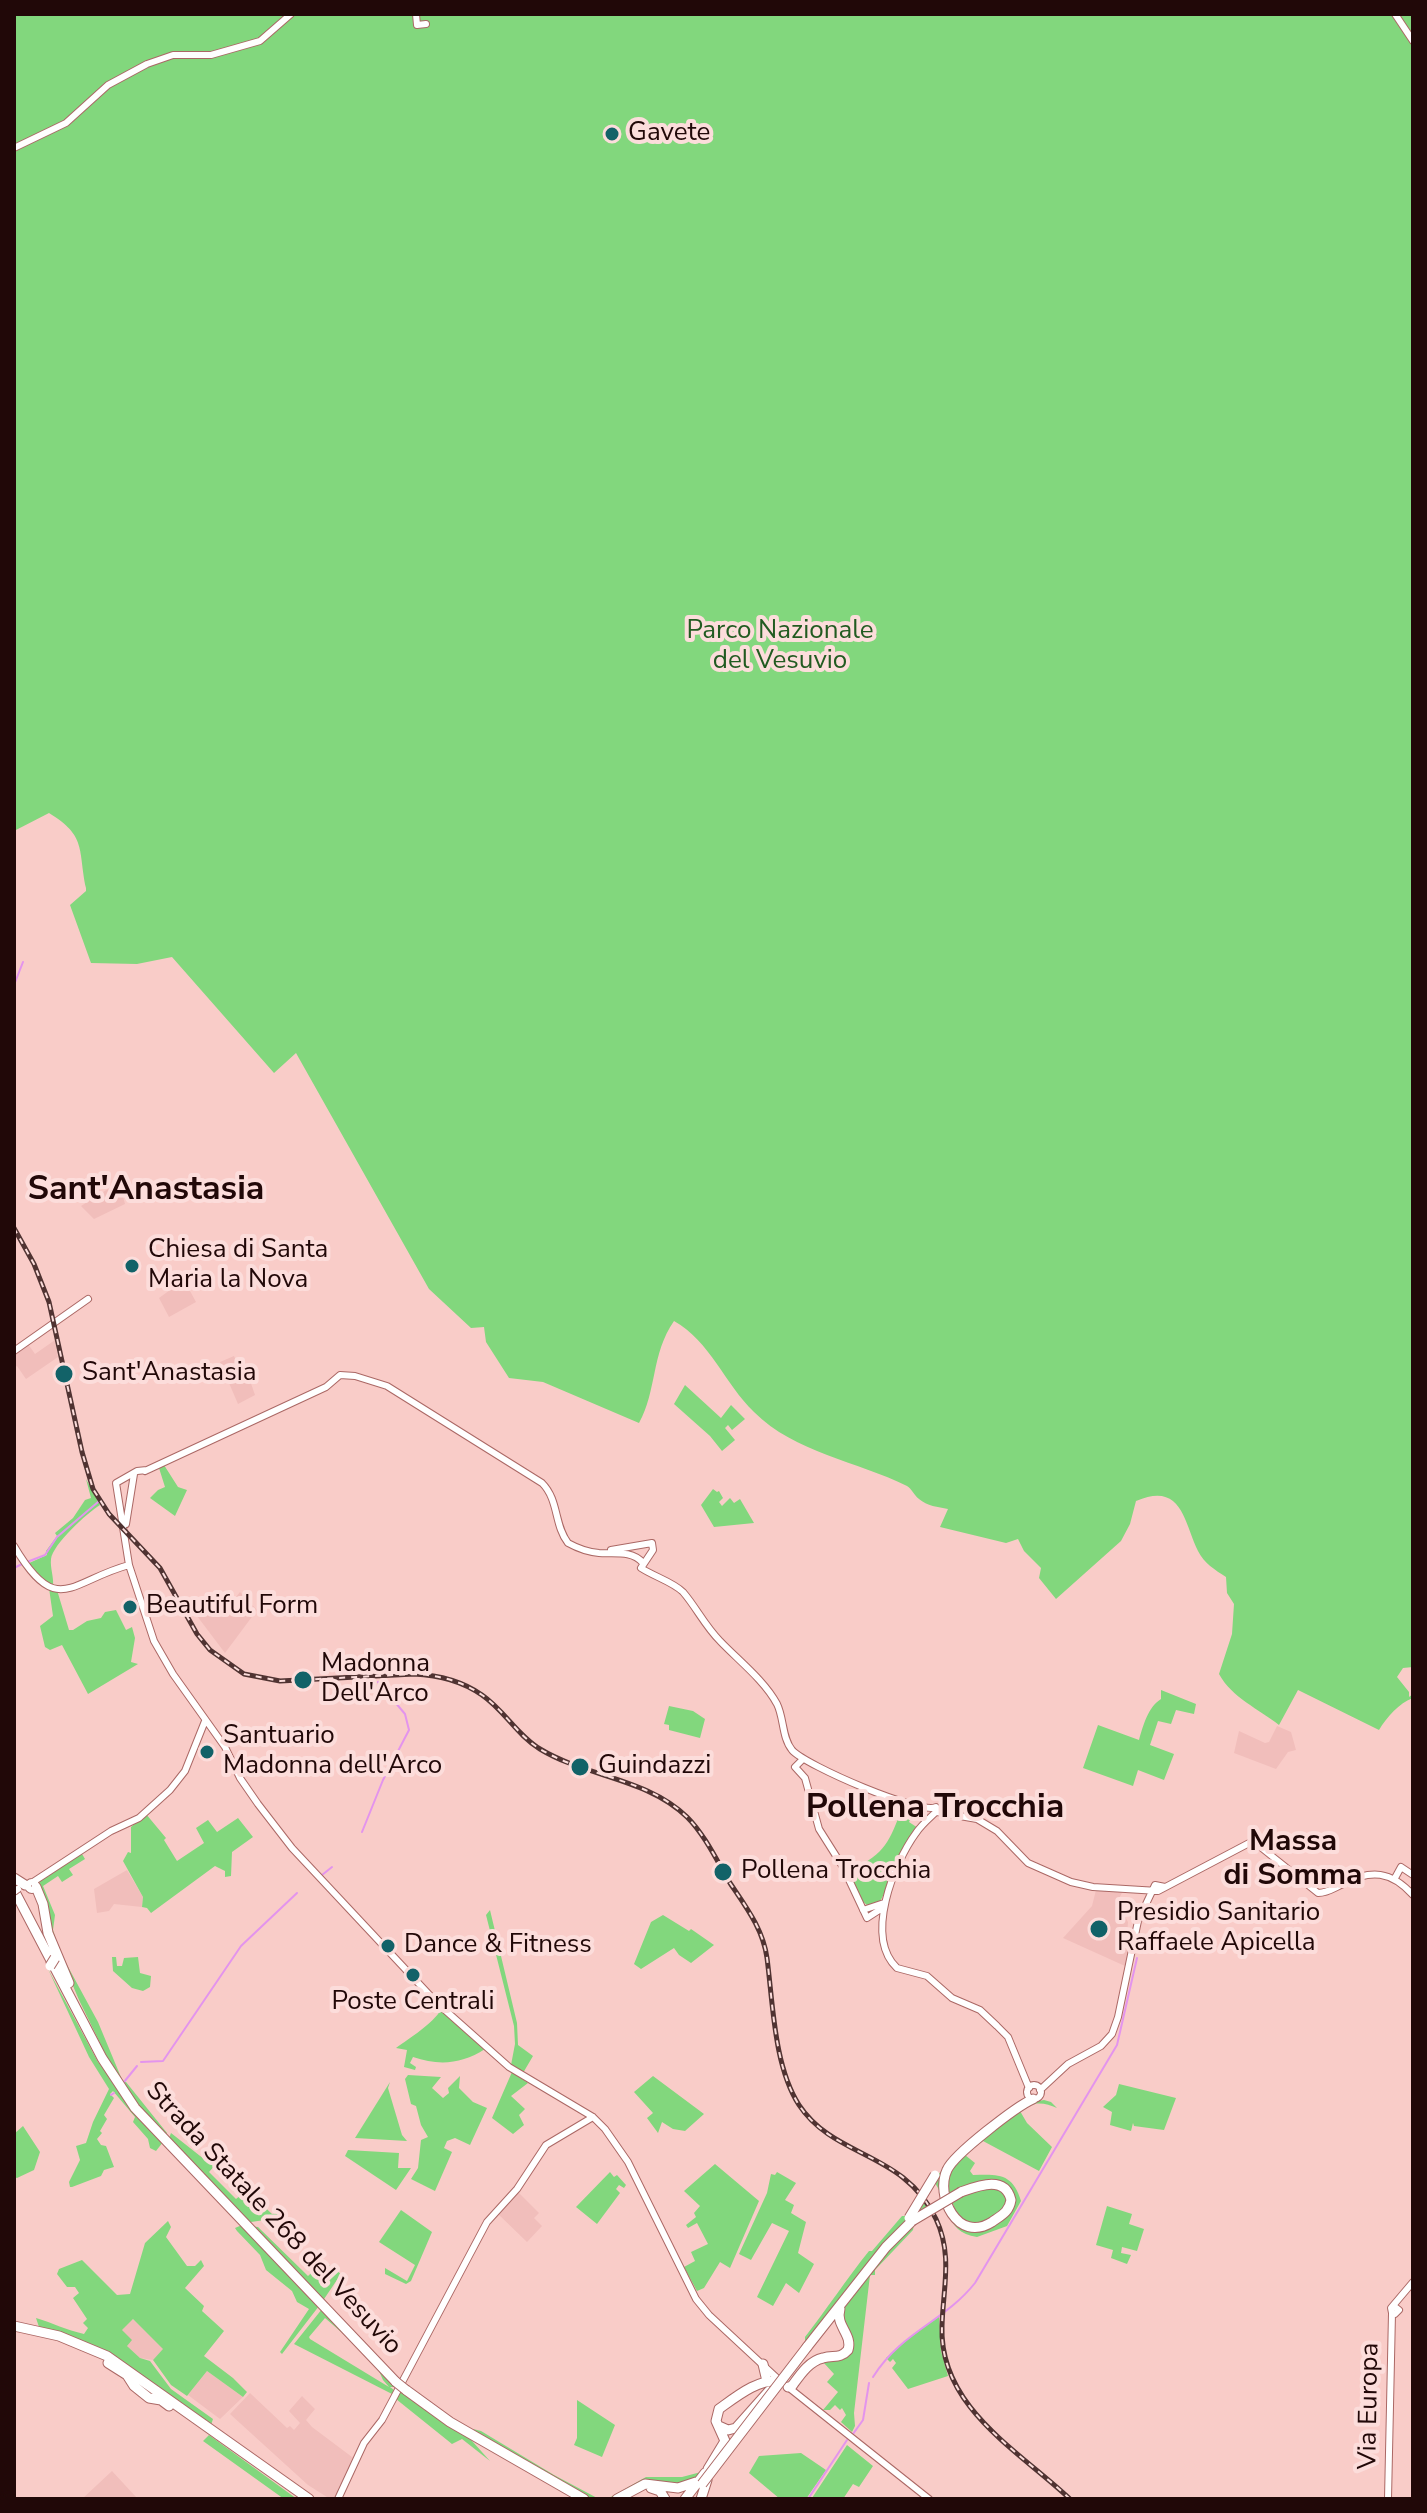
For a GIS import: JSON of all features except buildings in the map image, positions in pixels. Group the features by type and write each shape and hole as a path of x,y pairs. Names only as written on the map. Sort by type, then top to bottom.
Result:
{"highway":[{"path":"14,1878 27,1888 92,2051 114,2079"},
{"name":"Strada Statale 268 del Vesuvio","path":"27,1888 114,2079 163,2140 396,2382 467,2432 584,2499"},
{"path":"53,1958 114,2079"},
{"path":"719,2426 728,2430 736,2428 911,2220 935,2175 1033,2090"},
{"path":"687,2499 702,2485 856,2285 911,2220 961,2192 989,2184 1008,2190 1011,2200 1006,2213 984,2227 965,2228 949,2203 945,2190 945,2176 950,2164 960,2154 1020,2105 1033,2090"},
{"path":"687,2499 725,2441 716,2418 719,2409 751,2388 782,2381 816,2360 844,2355 849,2348 838,2314 856,2285"},
{"path":"14,2328 59,2340 103,2358 309,2499"},
{"path":"14,2328 52,2333 99,2352 131,2371 302,2499"},
{"path":"808,2346 820,2333 829,2329 837,2329 847,2335"},
{"path":"763,2364 782,2381"},
{"path":"617,2499 645,2484 678,2488 688,2486 707,2470 769,2391"},
{"path":"701,2499 702,2485"},
{"path":"629,2499 635,2491 644,2487 655,2488 665,2499"}],"street":[{"path":"14,148 66,123 108,85 147,64 173,55 211,55 260,41 291,14"},
{"path":"416,14 417,25 426,24"},
{"path":"1395,14 1413,41"},
{"path":"14,1351 88,1299"},
{"path":"642,1565 653,1550 652,1543 612,1551 590,1551 566,1541 554,1500 547,1488 528,1472 387,1386 355,1376 340,1375 326,1387 116,1483 124,1517 130,1569 154,1641 225,1747 248,1790 275,1827 421,1987 509,2067 595,2118 628,2162 696,2299 709,2315 763,2364"},
{"path":"124,1517 135,1473"},
{"path":"14,1546 31,1575 54,1588 73,1588 120,1567 130,1569"},
{"path":"612,1551 634,1556 642,1565 679,1589 717,1638 773,1699 787,1742 803,1760 917,1806 977,1819 997,1831 1028,1863 1071,1882 1093,1887 1155,1890 1253,1841 1318,1893 1326,1893 1368,1874 1395,1878 1413,1895"},
{"path":"120,1567 127,1555"},
{"path":"27,1888 40,1876 111,1831 139,1818 156,1803 181,1779 207,1724"},
{"path":"803,1760 796,1768 805,1778 819,1829 843,1867 867,1918 884,1905"},
{"path":"937,1811 915,1835 884,1905 883,1942 893,1965 927,1976 952,1998 983,2013 1008,2037 1033,2090 1073,2061 1101,2046 1112,2034 1136,1930 1155,1890"},
{"path":"1395,1878 1401,1867 1413,1875"},
{"path":"863,1910 884,1905"},
{"path":"338,2499 364,2443 382,2420 487,2222 517,2189 542,2150 595,2118"},
{"name":"Via Europa","path":"1388,2499 1393,2310 1399,2296 1413,2282"},
{"path":"782,2381 917,2495 929,2499"}],"shaded area":[{"path":"119,1182 125,1204 94,1219 81,1206"},
{"path":"184,1280 196,1302 169,1317 159,1298"},
{"path":"55,1340 58,1357 26,1379 17,1366 14,1368 14,1354 28,1344 35,1354"},
{"path":"234,1356 239,1368 245,1366 255,1395 238,1404 220,1362"},
{"path":"240,1592 257,1610 225,1653 197,1616 216,1596 229,1606"},
{"path":"1277,1726 1291,1732 1296,1750 1288,1752 1276,1769 1234,1753 1239,1731 1265,1743 1269,1742"},
{"path":"127,1870 143,1897 142,1907 114,1904 109,1911 97,1913 94,1889"},
{"name":"Presidio Sanitario Raffaele Apicella","path":"1096,1890 1123,1891 1117,1902 1128,1922 1127,1935 1131,1941 1125,1966 1063,1938 1092,1906"},
{"path":"517,2191 539,2213 534,2218 542,2226 527,2242 497,2213"},
{"path":"133,2319 164,2349 153,2360 140,2358 127,2346 122,2330"},
{"path":"207,2371 243,2397 220,2419 188,2395"},
{"path":"250,2393 287,2428 290,2426 294,2430 300,2423 289,2411 302,2396 315,2409 306,2420 312,2427 352,2457 357,2455 335,2499 308,2485 230,2414"},
{"path":"112,2471 136,2497 82,2499"}],"green space":[{"name":"Parco Nazionale del Vesuvio","path":"14,14 1413,14 1413,1667 1403,1668 1397,1677 1409,1692 1409,1697 1413,1694 1413,1698 1394,1711 1379,1730 1298,1690 1279,1725 1231,1690 1219,1674 1232,1634 1234,1604 1227,1593 1226,1577 1203,1559 1179,1508 1163,1496 1136,1501 1130,1524 1121,1541 1056,1599 1039,1578 1041,1568 1024,1551 1018,1539 1006,1543 940,1527 948,1509 926,1503 907,1486 807,1447 770,1426 744,1401 698,1340 674,1321 661,1346 649,1398 639,1423 543,1382 509,1378 486,1342 484,1327 471,1328 429,1289 296,1053 274,1073 172,957 137,964 91,963 70,905 86,891 81,854 75,837 70,829 49,813 14,831"},
{"path":"685,1385 721,1418 731,1405 745,1419 732,1430 728,1425 725,1428 735,1440 722,1451 674,1404"},
{"path":"164,1465 178,1487 187,1490 175,1516 150,1498 165,1487 159,1468"},
{"path":"86,1479 100,1505 71,1529 53,1553 53,1586 44,1582 27,1564 47,1555 46,1551 57,1536 55,1533 73,1518 85,1500 91,1498"},
{"path":"713,1489 719,1491 723,1498 719,1502 722,1506 730,1498 734,1503 740,1499 754,1523 714,1527 701,1505"},
{"path":"49,1588 57,1590 69,1630 101,1618 105,1612 116,1610 126,1630 132,1627 135,1638 131,1662 138,1664 88,1694 62,1645 50,1650 45,1647 40,1626 53,1616"},
{"path":"1161,1690 1196,1704 1194,1714 1176,1710 1171,1724 1158,1721 1150,1745 1174,1754 1164,1780 1138,1770 1133,1786 1083,1768 1098,1725 1139,1740 1149,1712 1161,1699"},
{"path":"669,1706 693,1711 705,1719 700,1738 669,1730 669,1725 664,1724"},
{"path":"903,1806 909,1806 908,1810 914,1812 909,1822 918,1828 879,1903 867,1905 855,1890 851,1871 872,1858 885,1845"},
{"path":"146,1814 166,1838 164,1840 177,1861 204,1843 196,1828 208,1820 217,1832 238,1818 253,1837 232,1852 231,1876 225,1877 225,1871 215,1866 151,1913 142,1907 143,1897 123,1861 128,1852 131,1853 131,1827"},
{"path":"77,1854 82,1854 85,1859 69,1869 73,1875 62,1882 58,1876 43,1886 55,1915 53,1930 60,1952 98,2022 123,2082 167,2133 166,2136 118,2080 49,1929 38,1888 40,1880"},
{"path":"490,1910 517,2023 518,2045 533,2056 523,2073 511,2065 514,2026 486,1915"},
{"path":"663,1915 714,1945 691,1963 674,1948 641,1969 634,1964 651,1922"},
{"path":"112,1957 116,1957 117,1966 122,1966 124,1958 138,1957 140,1973 151,1976 150,1987 143,1991 132,1988 113,1971"},
{"path":"48,1969 98,2062 163,2142 156,2151 150,2148 148,2139 133,2122 135,2117 113,2091 110,2094 114,2098 104,2115 107,2119 97,2139 106,2146 114,2167 104,2170 101,2176 72,2187 69,2182 80,2160 76,2146 86,2143 109,2089 89,2057"},
{"path":"441,2010 485,2049 468,2058 450,2062 432,2062 413,2057 410,2063 416,2067 415,2070 404,2067 407,2050 396,2048 426,2026"},
{"path":"512,2072 528,2083 511,2096 525,2109 519,2115 524,2125 513,2134 492,2118"},
{"path":"408,2075 441,2077 432,2088 443,2098 460,2076 459,2088 473,2102 487,2108 470,2145 455,2138 447,2141 444,2148 452,2152 435,2191 411,2179 418,2168 421,2140 428,2137 416,2106 411,2104 405,2079"},
{"path":"653,2076 704,2114 685,2131 673,2129 662,2122 658,2133 647,2118 653,2113 634,2092"},
{"path":"390,2082 388,2088 402,2135 407,2141 355,2138"},
{"path":"1119,2084 1176,2098 1164,2130 1134,2126 1133,2123 1131,2131 1110,2125 1112,2112 1103,2107 1116,2095"},
{"path":"1044,2100 1057,2108 1039,2104 1020,2111 1027,2123 1052,2147 1039,2171 983,2141 965,2155 975,2163 970,2171 973,2175 1009,2180 1021,2201 1007,2226 977,2237 966,2234 952,2222 933,2180 949,2163 943,2183 944,2193 954,2215 967,2228 983,2230 1000,2221 1013,2210 1015,2198 1010,2187 996,2180 970,2185 955,2191 956,2195 997,2185 1008,2193 1008,2207 981,2224 969,2225 958,2218 947,2187 953,2163 1023,2104"},
{"path":"23,2126 40,2152 34,2170 17,2178 14,2177 14,2134"},
{"path":"171,2133 209,2163 218,2162 209,2172 236,2199 247,2190 272,2214 280,2213 285,2217 251,2222 244,2220 168,2141"},
{"path":"348,2150 399,2153 398,2168 411,2168 396,2190 345,2156"},
{"path":"715,2164 759,2201 730,2268 720,2262 704,2288 697,2291 684,2267 695,2261 691,2252 708,2244 697,2223 688,2228 686,2225 696,2217 694,2213 700,2206 684,2191"},
{"path":"610,2172 626,2185 624,2188 619,2185 616,2189 620,2193 597,2224 576,2207"},
{"path":"777,2172 796,2183 785,2200 794,2205 791,2213 806,2222 798,2253 814,2264 799,2293 786,2283 773,2306 757,2297 789,2231 772,2223 751,2260 739,2254 767,2193 771,2174"},
{"path":"921,2199 930,2212 914,2225 913,2230 875,2270 875,2275 870,2275 852,2432 841,2422 846,2415 842,2408 840,2410 835,2405 830,2410 823,2410 838,2392 827,2382 834,2374 823,2362 846,2355 841,2307"},
{"path":"1107,2206 1132,2214 1129,2224 1144,2229 1137,2251 1122,2247 1121,2253 1131,2255 1127,2264 1111,2258 1113,2250 1096,2245"},
{"path":"401,2210 432,2232 411,2281 406,2284 385,2274 385,2268 407,2281 415,2265 379,2242"},
{"path":"902,2216 907,2216 905,2221 805,2342 805,2337 861,2261"},
{"path":"168,2221 171,2227 166,2237 187,2266 195,2266 201,2260 204,2266 185,2288 204,2306 202,2311 224,2331 204,2356 247,2392 243,2397 207,2371 187,2396 171,2385 153,2360 163,2349 133,2319 122,2330 132,2340 127,2346 140,2358 150,2361 171,2389 213,2419 211,2425 68,2335 39,2327 36,2318 84,2334 88,2328 83,2323 87,2319 73,2298 79,2293 75,2287 67,2287 57,2274 59,2269 82,2260 117,2295 130,2294 145,2243"},
{"path":"242,2225 319,2306 282,2354 280,2352 309,2309 297,2302 292,2291 266,2270 260,2255 235,2228"},
{"path":"249,2226 258,2227 308,2276 324,2261 341,2274 322,2302"},
{"path":"322,2309 355,2344 325,2318 310,2339 389,2387 379,2371 395,2387 390,2387 394,2390 392,2394 294,2344"},
{"path":"939,2316 941,2351 948,2376 908,2389 892,2368 896,2363 886,2358"},
{"path":"401,2389 464,2432 490,2461 462,2439 452,2444 396,2399"},
{"path":"577,2400 615,2425 602,2457 574,2445 577,2438"},
{"path":"473,2429 599,2499 591,2499 478,2435"},
{"path":"209,2435 297,2499 284,2499 203,2441"},
{"path":"847,2445 873,2466 859,2487 853,2484 843,2499 813,2499 812,2498"},
{"path":"801,2453 826,2470 806,2499 780,2499 749,2473 759,2456"},
{"path":"701,2472 684,2485 648,2481 614,2499 599,2499 609,2498 646,2477 682,2477"}],"waterway":[{"path":"14,985 23,962"},
{"path":"27,1562 45,1555 57,1537 98,1502"},
{"path":"14,1568 22,1564"},
{"path":"362,1832 383,1780 409,1730 405,1714 378,1682"},
{"path":"322,1875 332,1867"},
{"path":"141,2062 163,2061 241,1946 297,1893"},
{"path":"873,2377 897,2348 950,2308 975,2283 1117,2045 1137,1958"},
{"path":"124,2082 137,2066"},
{"path":"853,2434 863,2420 869,2383"},
{"path":"808,2499 847,2440"}],"railway":[{"path":"14,1228 34,1264 49,1302 93,1489 109,1514 160,1568 197,1634 210,1650 244,1674 280,1681 414,1674 458,1682 490,1701 524,1737 540,1749 654,1794 671,1804 693,1824 762,1937 779,2053 799,2105 814,2123 831,2136 888,2167 922,2197 936,2219 944,2246 946,2272 942,2326 945,2355 953,2380 985,2424 1070,2499"}],"place":[{"name":"Gavete","path":"612,134"},
{"name":"Chiesa di Santa Maria la Nova","path":"132,1266"},
{"name":"Sant'Anastasia","path":"64,1374"},
{"name":"Beautiful Form","path":"130,1607"},
{"name":"Madonna Dell'Arco","path":"303,1680"},
{"name":"Santuario Madonna dell'Arco","path":"207,1752"},
{"name":"Guindazzi","path":"580,1767"},
{"name":"Pollena Trocchia","path":"723,1872"},
{"name":"Presidio Sanitario Raffaele Apicella","path":"1099,1929"},
{"name":"Dance & Fitness","path":"388,1946"},
{"name":"Poste Centrali","path":"413,1975"}],"district":[{"name":"Sant'Anastasia","path":"146,1191"},
{"name":"Pollena Trocchia","path":"935,1809"},
{"name":"Massa di Somma","path":"1293,1860"}]}
